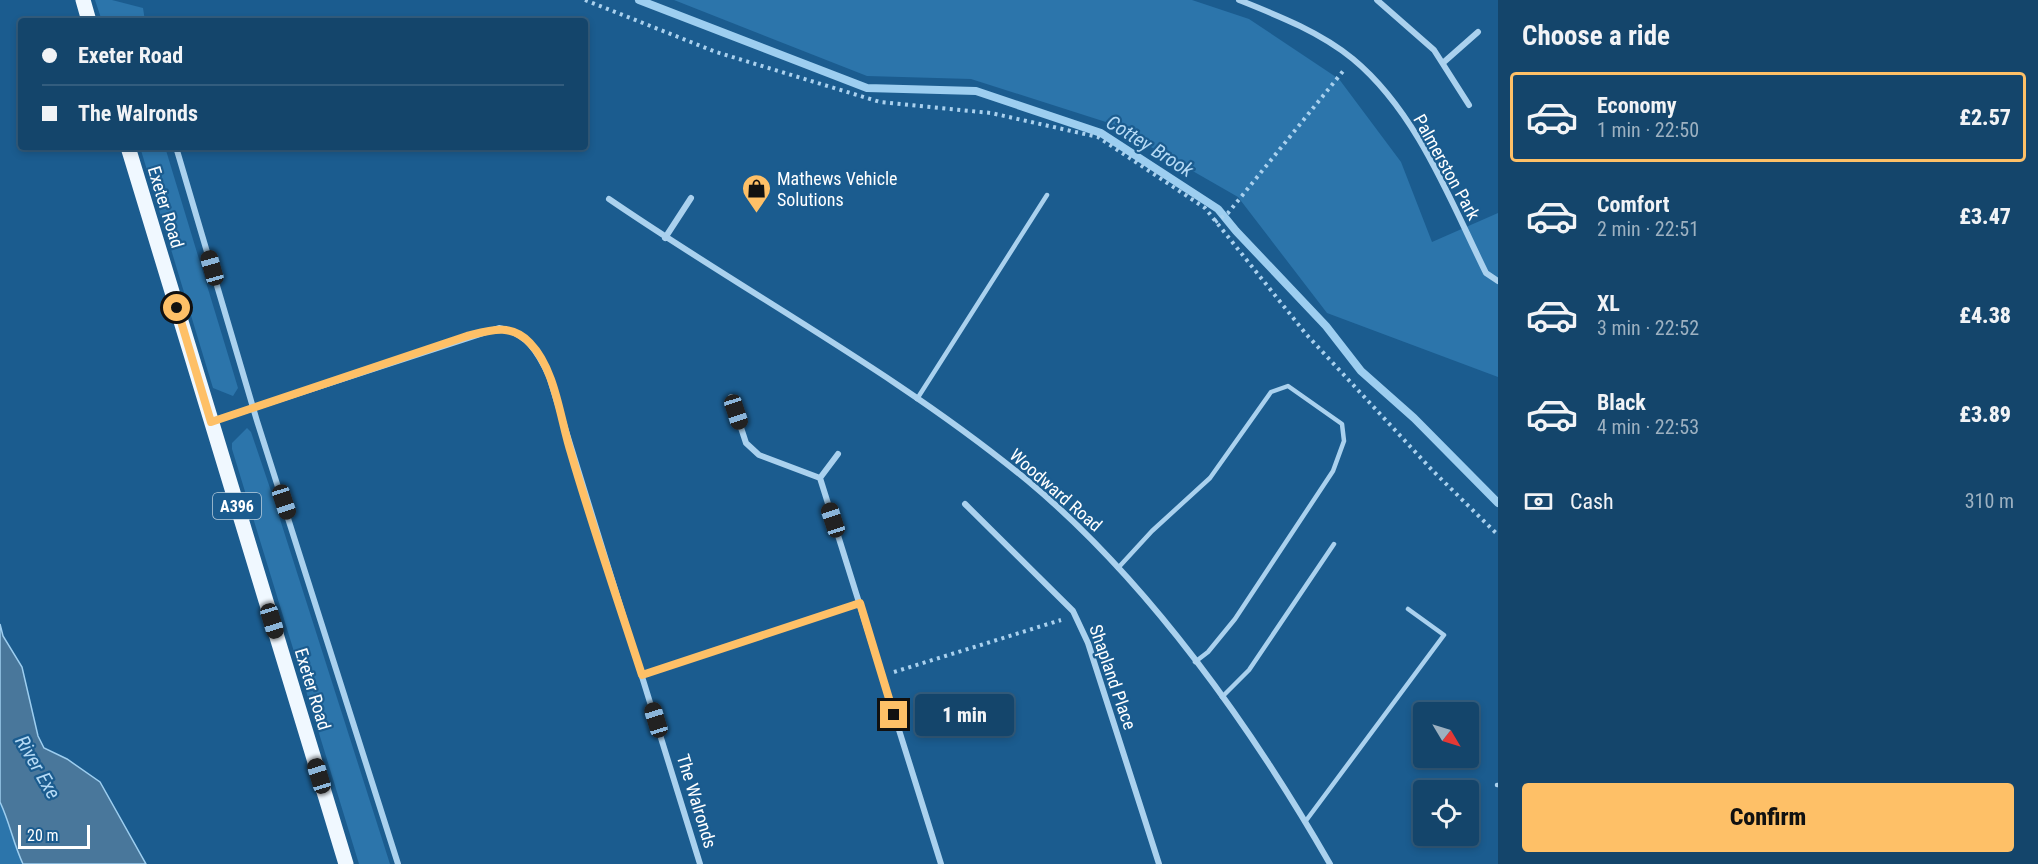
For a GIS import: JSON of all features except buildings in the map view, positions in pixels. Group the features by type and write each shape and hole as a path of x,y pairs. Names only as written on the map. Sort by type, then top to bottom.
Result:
{"main road":[{"path":"83,0 88,18"},
{"name":"Exeter Road","path":"129,150 346,864"}],"street":[{"name":"Palmerston Park","path":"1239,0 1296,22 1353,59 1385,91 1420,143 1486,273 1498,281"},
{"path":"1377,0 1434,50 1444,62 1469,105"},
{"path":"1444,62 1478,32"},
{"path":"177,150 254,407 398,864"},
{"path":"665,238 691,198"},
{"name":"Woodward Road","path":"609,200 917,399 1027,480 1076,524 1118,568 1222,697 1305,822 1330,864"},
{"name":"The Walronds","path":"211,422 467,336 499,328 514,331 530,343 540,356 549,376 700,864"},
{"path":"731,397 746,443 759,455 820,478"},
{"path":"820,478 838,454"},
{"path":"820,478 941,864"},
{"name":"Shapland Place","path":"965,504 1073,611 1088,643 1160,864"}],"lane":[{"path":"917,399 1047,195"},
{"path":"1118,568 1152,531 1210,478 1271,392 1288,387 1342,424 1344,441 1333,471 1235,619 1208,652 1195,662"},
{"path":"1222,697 1249,670 1334,544"},
{"path":"642,675 860,603"},
{"path":"1305,822 1444,635 1408,609"}],"path":[{"path":"585,0 716,52 880,102 991,113 1098,137 1205,208 1306,334 1433,471 1498,535"},
{"path":"1217,221 1228,213 1353,59"},
{"path":"882,676 1057,624 1073,611"}],"shaded area":[{"path":"95,0 112,0 143,8 145,18 101,18"},
{"path":"674,0 1192,0 1249,19 1339,79 1401,162 1432,242 1498,213 1498,377 1327,313 1238,197 1109,123 971,79 867,76"},
{"path":"141,150 166,150 238,388 233,396 213,388"},
{"path":"247,428 251,432 271,491 390,864 359,864 232,449 232,443"},
{"path":"0,802 17,848 23,864 0,864"}],"water":[{"name":"River Exe","path":"0,624 3,636 22,667 38,736 44,748 67,759 100,782 146,864 23,864 0,802"}],"waterway":[{"name":"Cottey Brook","path":"639,0 867,88 976,91 1101,133 1218,209 1326,326 1361,371 1414,418 1498,503"}],"place":[{"name":"Mathews Vehicle Solutions","path":"756,214"}],"route":[{"path":"177,308 211,422 467,336 499,328 514,331 530,343 540,356 549,376 571,453 642,675 860,603 894,715"}]}
